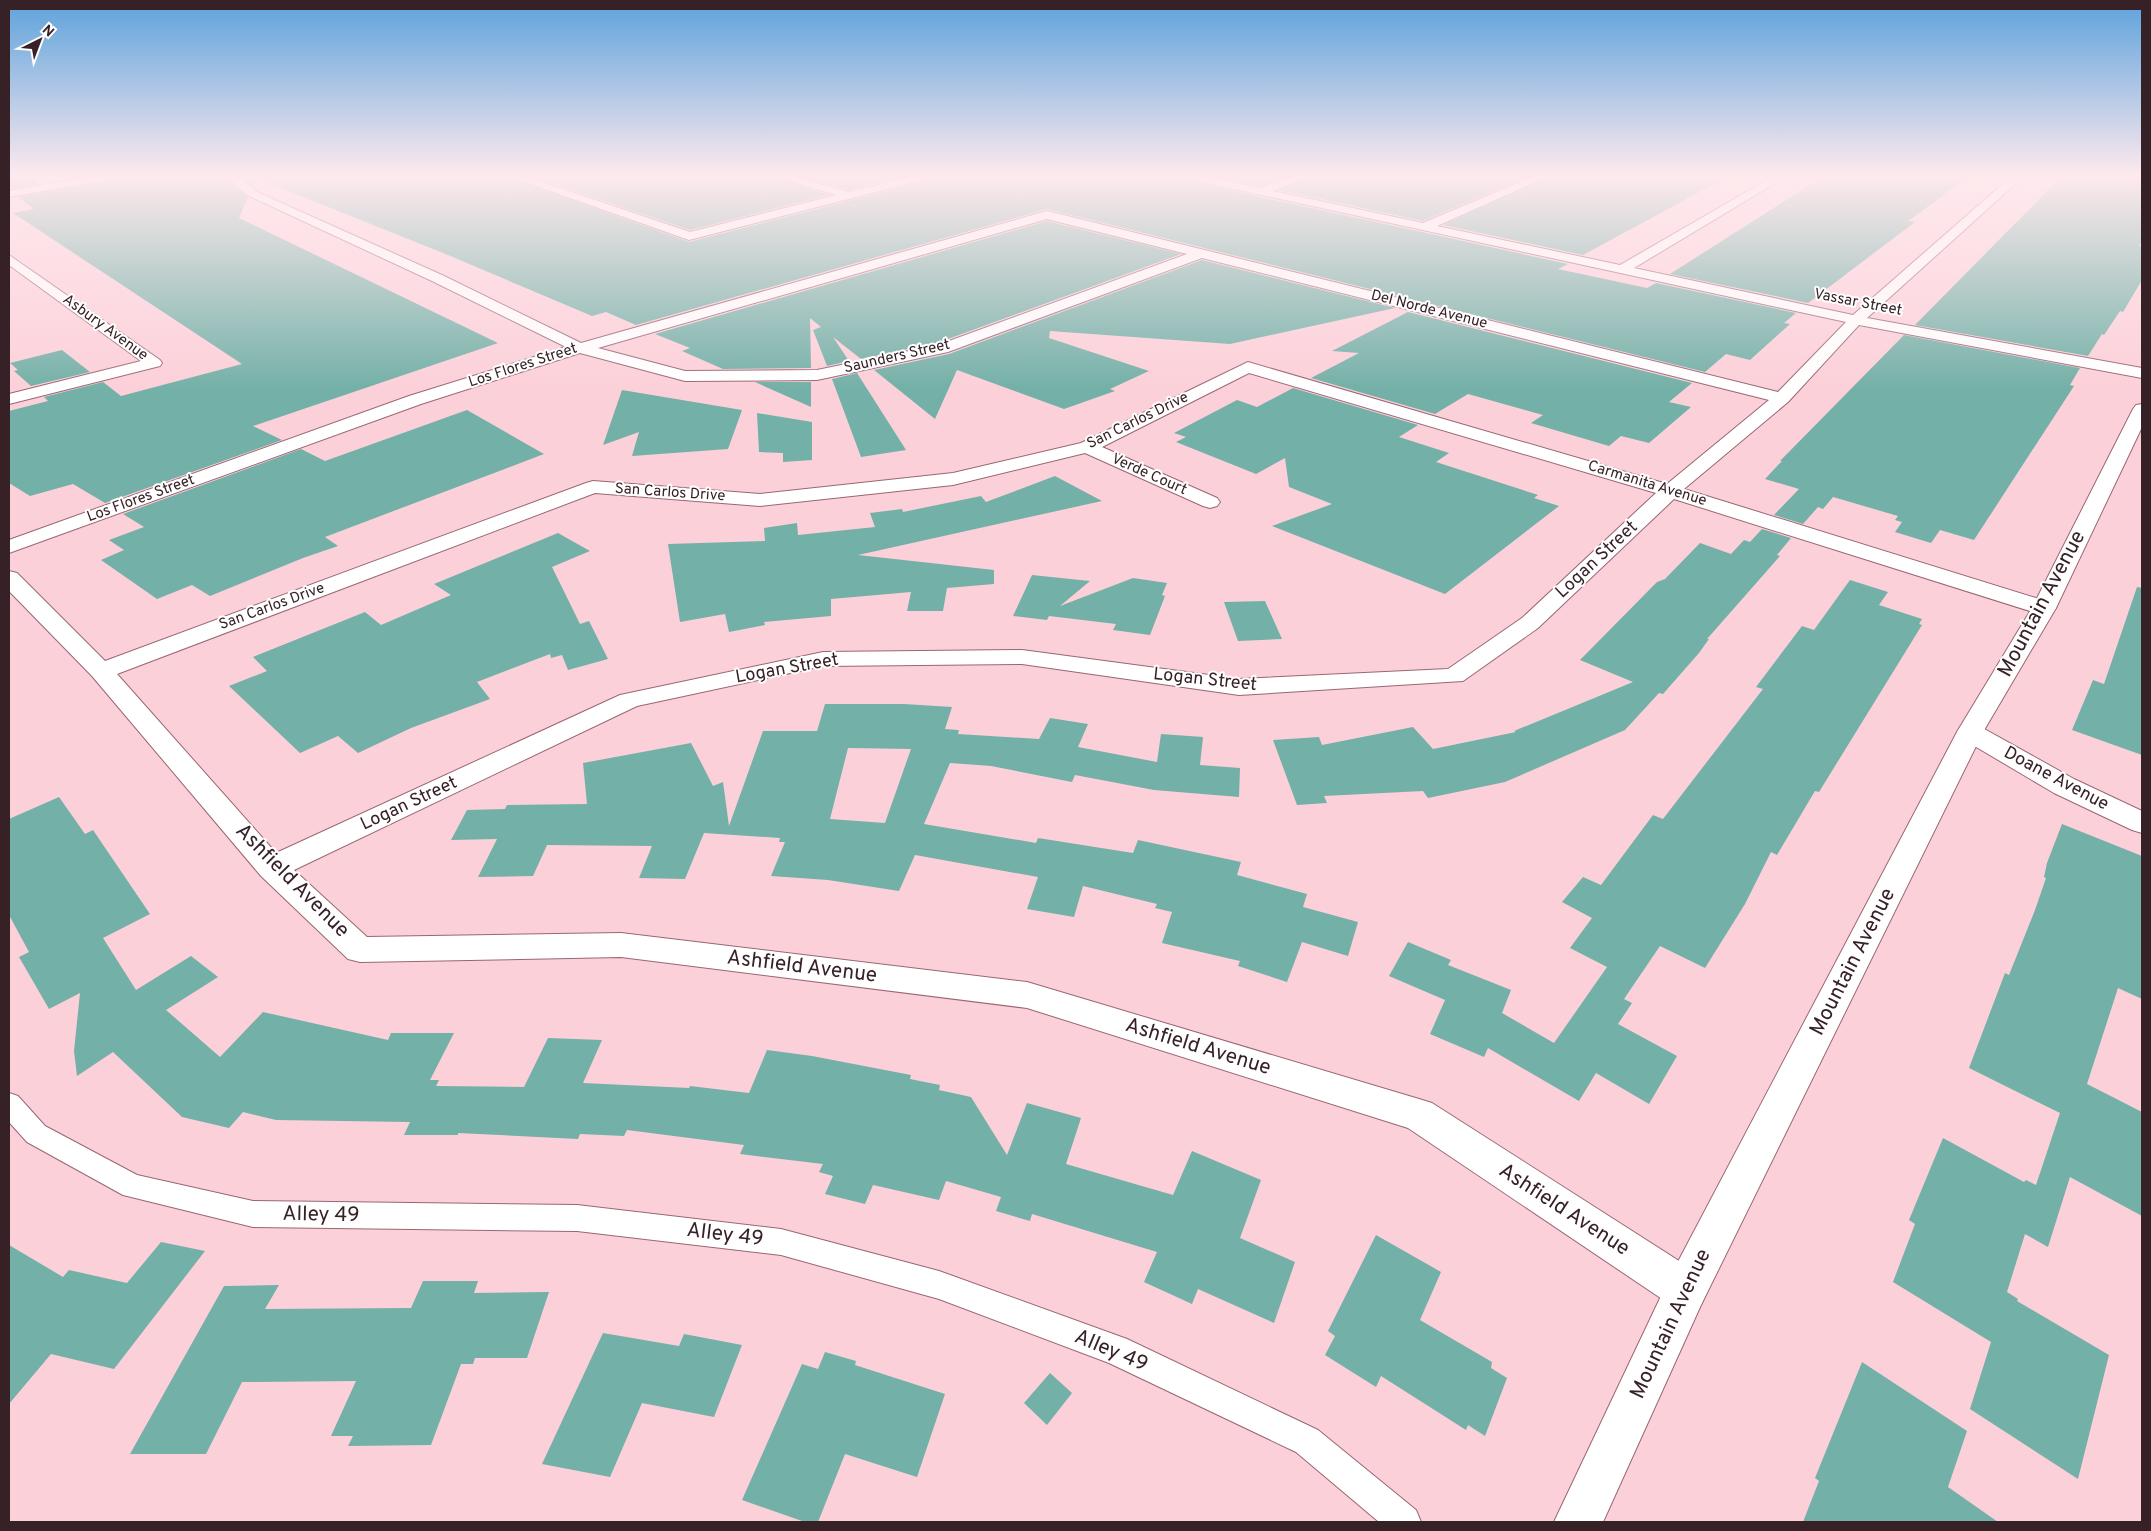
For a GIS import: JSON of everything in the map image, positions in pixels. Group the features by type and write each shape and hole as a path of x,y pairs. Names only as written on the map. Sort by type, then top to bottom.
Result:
{"street":[{"name":"Saunders Street","path":"371,247 438,278 580,348 685,376 817,375 942,349 1202,253"},
{"name":"Los Flores Street","path":"9,547 416,400 580,348 933,247"},
{"name":"Del Norde Avenue","path":"1179,247 1782,398"},
{"name":"Vassar Street","path":"1521,247 1856,320 2142,373"},
{"path":"1623,269 1660,247"},
{"name":"Logan Street","path":"272,868 629,700 823,659 1022,657 1239,687 1454,676 1530,623 1670,491 1782,398 1856,320 1938,247"},
{"name":"Asbury Avenue","path":"9,259 154,363 9,399"},
{"name":"San Carlos Drive","path":"101,671 592,487 760,500 953,479 1087,447 1248,367"},
{"name":"Carmanita Avenue","path":"1248,367 1670,491 2044,608"},
{"name":"Mountain Avenue","path":"1578,1522 1686,1290 1970,732 2044,608 2142,409"},
{"name":"Verde Court","path":"1087,447 1210,502"},
{"name":"Ashfield Avenue","path":"9,578 101,671 272,868 360,950 621,945 1027,995 1419,1115 1686,1290"},
{"name":"Doane Avenue","path":"1970,732 2064,786 2142,823"}],"lane":[{"name":"Alley 49","path":"9,1104 36,1134 132,1186 253,1214 576,1218 781,1242 939,1285 1116,1350 1307,1441 1404,1522"}],"building":[{"path":"65,247 300,247 498,343 253,426 282,440 105,503 73,484 30,496 9,483 9,411 48,401 44,397 103,382 121,396 242,364"},
{"path":"429,247 911,247 636,325 606,312 592,316"},
{"path":"955,247 1154,247 1181,254 937,343 861,359 833,337 849,361 827,366 813,330 821,327 810,318 811,368 723,369 682,351 690,348 655,334"},
{"path":"1202,247 1492,247 1568,264 1558,269 1647,288 1656,283 1796,313 1784,323 1790,324 1750,360 1726,354 1705,372"},
{"path":"1548,247 1597,247 1583,255"},
{"path":"1712,247 1881,247 1808,303 1670,274"},
{"path":"1992,247 2142,247 2142,280 2123,312 2120,311 2088,356 1915,325"},
{"path":"1202,260 1395,308 1230,344 1050,331 1049,338 1149,371 1110,389 1115,391 1064,409 957,370 935,419 874,370 949,354"},
{"path":"1408,312 1692,383 1669,402 1691,407 1649,443 1621,436 1609,446 1531,423 1543,415 1468,394 1435,414 1311,378 1359,353 1332,351"},
{"path":"1904,335 2080,368 2070,385 2074,386 1974,540 1940,530 1931,543 1895,532 1902,522 1895,520 1898,516 1833,497 1823,509 1818,507 1803,524 1774,515 1799,489 1765,479 1782,461 1780,461"},
{"path":"62,350 90,372 31,386 14,371 18,370 10,363"},
{"path":"857,373 906,450 861,457 832,379"},
{"path":"755,382 811,382 811,407"},
{"path":"1293,388 1418,425 1399,437 1449,453 1436,462 1538,495 1534,498 1559,506 1445,594 1272,526 1332,504 1289,487 1285,458 1256,474 1176,442 1186,437 1174,433 1237,400 1257,407"},
{"path":"622,390 742,410 728,449 632,456 639,432 603,445"},
{"path":"467,410 544,454 325,537 338,546 303,558 210,596 192,585 157,599 101,560 124,550 109,540 144,527 123,514 301,449 325,461"},
{"path":"757,413 812,422 812,460 783,462 783,453 759,452"},
{"path":"1055,476 1102,501 858,555 994,570 994,584 947,588 943,611 907,611 911,592 831,599 831,616 764,622 765,625 729,632 725,614 680,622 668,544 765,541 764,528 797,523 798,535 875,527 870,513 902,509 903,512 981,496 986,502"},
{"path":"1762,529 1791,538 1777,555 1780,556 1707,639 1709,639 1699,653 1663,694 1659,693 1625,730 1505,782 1428,798 1423,791 1324,796 1327,803 1297,805 1273,740 1319,737 1322,745 1413,727 1433,749 1516,732 1514,731 1633,682 1580,660 1657,582 1665,579 1700,543 1731,554 1744,540 1750,542"},
{"path":"558,533 590,551 552,567 580,624 589,621 608,659 568,670 562,655 551,658 550,654 477,682 490,699 411,728 358,753 338,736 300,753 229,686 267,671 253,657 365,612 381,625 451,595 434,584"},
{"path":"1032,575 1090,581 1060,606 1133,578 1167,583 1162,595 1165,596 1150,635 1113,630 1116,624 1049,616 1047,620 1013,616"},
{"path":"1850,580 1888,592 1879,605 1922,619 1919,624 1922,625 1819,792 1815,791 1777,855 1771,852 1745,904 1705,968 1660,946 1624,999 1632,1003 1618,1024 1677,1056 1649,1104 1596,1073 1579,1101 1488,1048 1484,1057 1430,1034 1445,1000 1389,976 1408,942 1451,960 1448,965 1511,990 1502,1013 1554,1043 1607,967 1570,948 1592,918 1562,902 1583,877 1601,885 1653,815 1663,819 1763,689 1756,687 1802,626 1814,630"},
{"path":"2137,587 2142,588 2142,755 2072,730 2093,680 2104,684"},
{"path":"1265,601 1282,639 1238,641 1224,602"},
{"path":"825,704 904,704 952,707 945,729 959,730 958,734 1039,739 1050,718 1088,724 1078,747 1157,762 1161,734 1203,737 1200,765 1240,768 1239,797 1154,790 1075,775 1072,782 991,766 950,763 924,824 1036,843 1038,838 1133,853 1138,840 1241,862 1237,875 1307,894 1303,907 1358,922 1348,956 1302,942 1287,982 1238,966 1240,961 1162,943 1172,912 1155,908 1157,904 1083,886 1074,917 1027,909 1038,877 915,855 899,891 828,880 771,876 785,842 779,842 780,838 704,833 685,879 639,878 652,846 547,845 533,876 478,877 497,839 451,840 467,810 505,809 507,805 587,804 583,763 691,743 713,786 723,782 729,826 763,731 817,731","holes":["848,748 911,749 885,823 830,819"]},
{"path":"59,797 85,834 93,830 150,914 103,938 136,990 191,956 218,977 166,1010 220,1057 263,1012 388,1040 391,1033 454,1033 430,1080 439,1080 436,1086 524,1087 548,1038 602,1040 583,1083 689,1088 690,1086 749,1093 767,1050 812,1056 911,1075 910,1079 940,1085 939,1090 971,1097 1007,1155 1027,1103 1081,1118 1066,1164 1173,1195 1192,1151 1261,1180 1240,1238 1295,1262 1274,1323 1198,1289 1192,1304 1144,1282 1157,1252 1032,1214 1030,1221 996,1211 1001,1197 946,1181 939,1200 873,1185 865,1204 825,1194 833,1176 819,1172 823,1164 740,1154 744,1145 627,1130 624,1136 580,1134 578,1139 458,1133 458,1135 404,1135 410,1122 276,1120 243,1112 229,1128 182,1117 113,1052 77,1076 74,1051 80,993 49,1009 19,957 29,952 9,915 9,819"},
{"path":"2062,824 2142,856 2142,999 2118,988 2087,1084 2142,1112 2142,1216 2070,1177 2048,1247 2025,1234 2007,1292 2018,1299 2017,1301 2109,1355 2078,1479 1970,1409 1991,1342 1893,1282 1915,1224 1909,1220 1943,1138 2024,1182 2026,1180 2036,1185 2060,1113 1969,1068 2005,973 2009,975 2035,910 2046,878 2044,877 2047,863"},
{"path":"1376,1235 1441,1272 1420,1320 1492,1362 1491,1368 1507,1378 1485,1436 1468,1425 1466,1430 1381,1376 1376,1387 1325,1355 1335,1336 1328,1331"},
{"path":"161,1242 205,1251 114,1369 51,1354 9,1404 9,1245 63,1277 69,1270 127,1283"},
{"path":"423,1281 478,1281 474,1293 549,1292 527,1358 475,1358 473,1364 461,1364 431,1445 348,1446 353,1436 331,1436 356,1381 242,1382 206,1454 130,1454 224,1286 279,1285 265,1309 411,1308"},
{"path":"603,1333 679,1346 684,1334 742,1345 714,1417 642,1403 610,1477 542,1464"},
{"path":"825,1352 856,1361 855,1365 945,1394 917,1477 845,1454 818,1522 805,1522 742,1500 802,1364 818,1369"},
{"path":"1862,1362 1967,1431 1948,1487 1998,1522 1803,1522 1819,1481 1815,1478"},
{"path":"1050,1373 1072,1393 1047,1425 1024,1403"}]}
